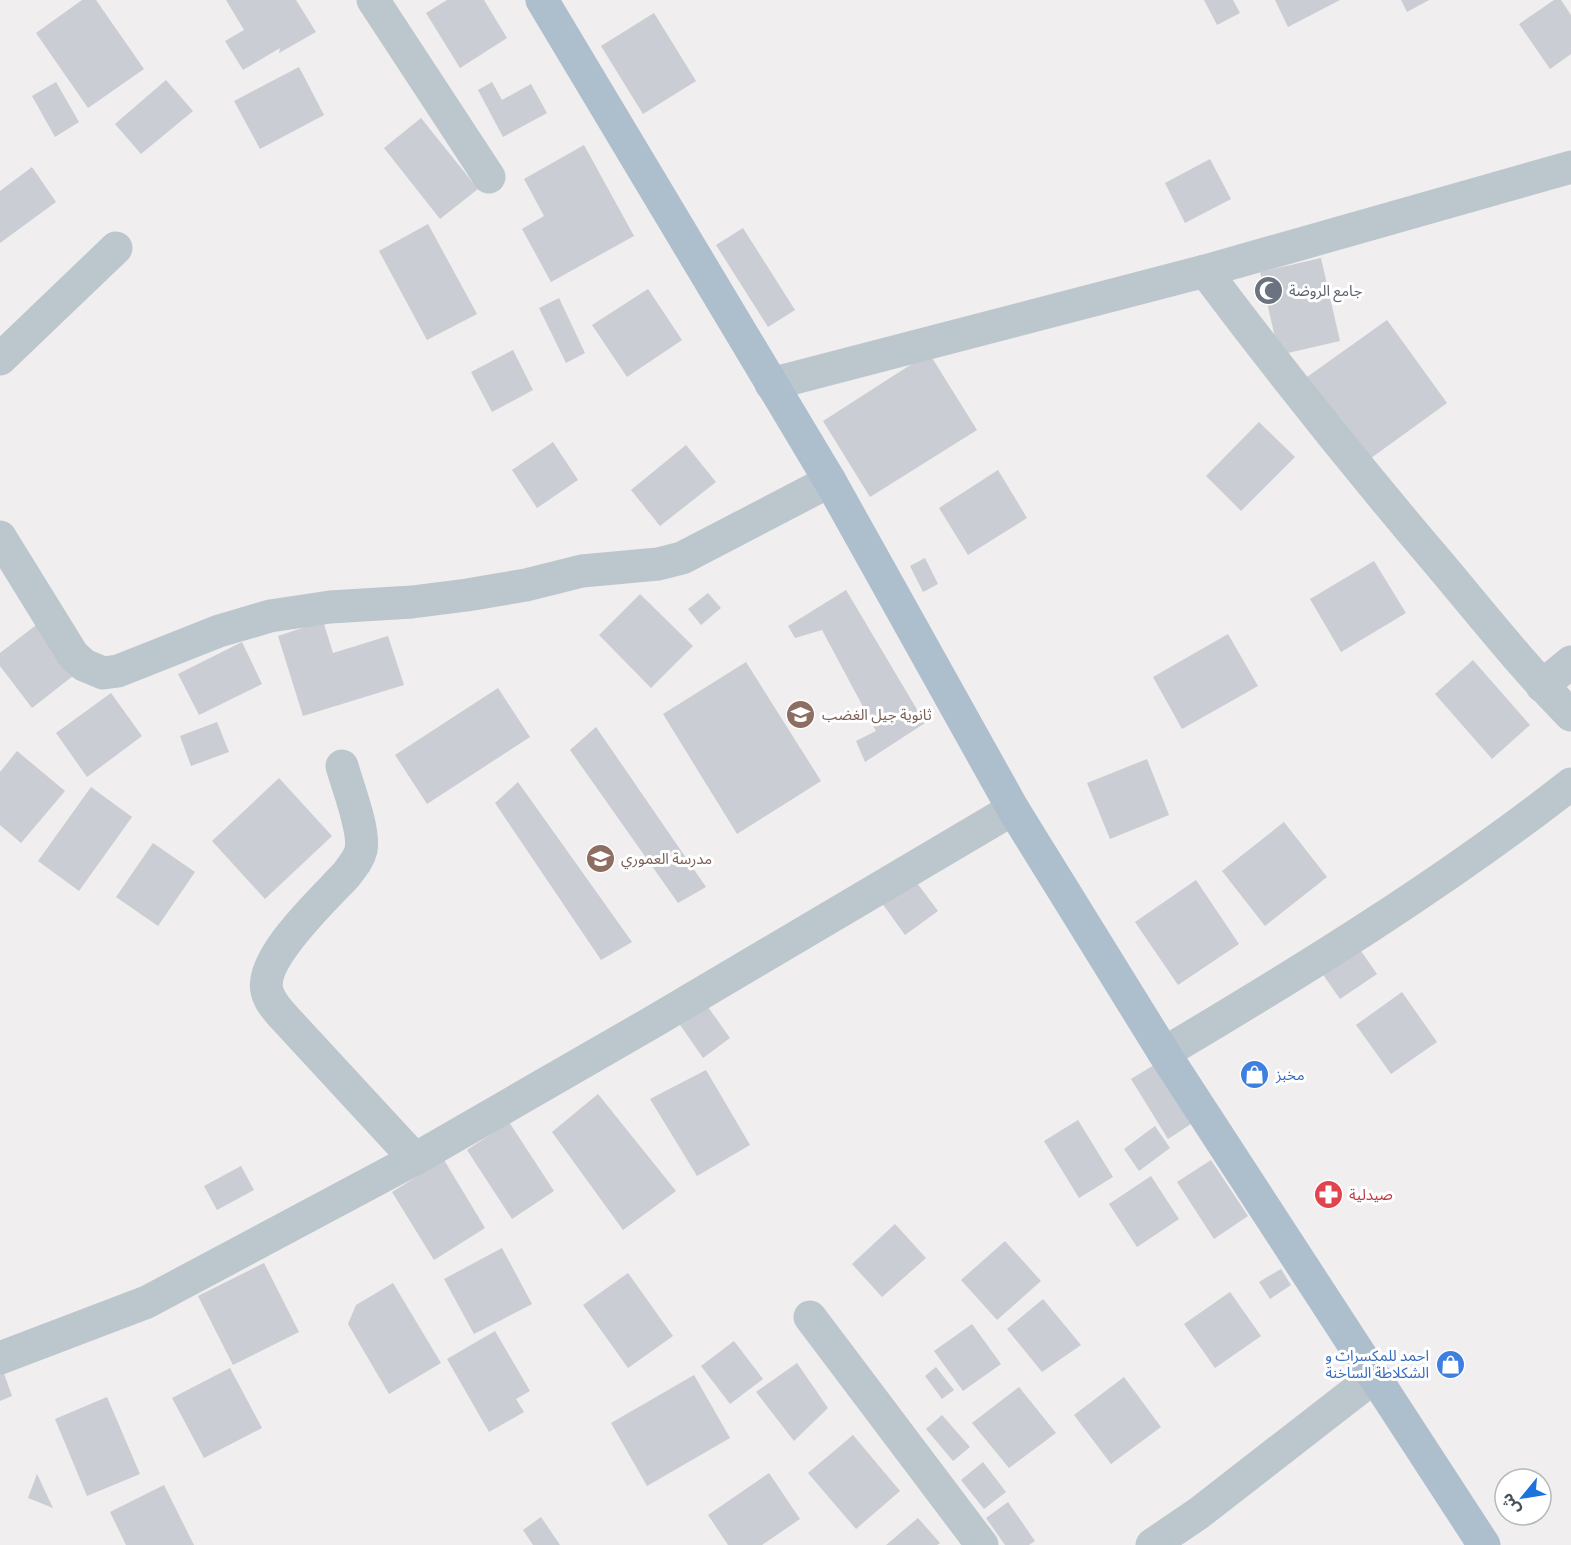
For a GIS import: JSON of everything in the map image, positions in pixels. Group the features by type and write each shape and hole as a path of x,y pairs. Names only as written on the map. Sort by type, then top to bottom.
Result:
{"main road":[{"path":"542,0 830,481 1013,809 1164,1053 1484,1545"}],"street":[{"path":"373,0 489,177"},
{"path":"771,384 1205,272 1571,167"},
{"path":"0,359 116,248"},
{"path":"1205,272 1270,358 1356,464 1542,686 1571,715"},
{"path":"0,537 73,655 94,670 109,672 128,667 219,631 270,616 330,607 412,602 467,595 526,585 582,571 658,564 682,558 830,481"},
{"path":"1542,686 1571,662"},
{"path":"342,766 360,827 361,851 355,864 283,944 271,964 266,988 271,1001 281,1014 415,1159"},
{"path":"1164,1053 1374,924 1516,827 1571,784"},
{"path":"0,1358 147,1302 415,1159 1013,809"},
{"path":"810,1317 982,1545"},
{"path":"1152,1545 1199,1513 1374,1377"}],"building":[{"path":"82,0 96,0 144,69 88,108 36,33"},
{"path":"226,0 296,0 316,32 279,53 280,48 243,70 225,41 244,30"},
{"path":"447,0 484,0 507,38 460,68 426,13"},
{"path":"1204,0 1233,0 1240,13 1217,25"},
{"path":"1275,0 1340,0 1288,27"},
{"path":"1401,0 1429,0 1407,12"},
{"path":"1554,0 1561,0 1571,15 1571,54 1550,69 1519,24"},
{"path":"654,13 696,81 643,114 601,46"},
{"path":"299,67 324,115 260,149 234,101"},
{"path":"166,80 193,111 141,154 115,124"},
{"path":"56,82 79,122 55,137 32,96"},
{"path":"492,82 502,100 531,84 547,113 503,137 478,90"},
{"path":"421,118 478,189 440,219 384,148"},
{"path":"584,145 634,236 551,282 522,229 544,216 524,179"},
{"path":"1210,159 1231,199 1185,223 1165,183"},
{"path":"32,167 56,202 0,243 0,191"},
{"path":"428,224 477,314 427,340 379,251"},
{"path":"743,228 795,310 768,327 716,245"},
{"path":"1321,258 1340,341 1279,355 1260,272"},
{"path":"648,289 682,340 627,377 592,325"},
{"path":"559,298 585,353 566,363 539,308"},
{"path":"1387,320 1447,403 1367,461 1307,377"},
{"path":"513,350 533,390 492,412 471,372"},
{"path":"929,353 977,430 870,497 823,421"},
{"path":"1259,422 1295,457 1241,511 1206,476"},
{"path":"553,442 578,480 537,508 512,470"},
{"path":"686,445 716,482 660,526 631,490"},
{"path":"998,470 1027,518 968,555 939,508"},
{"path":"925,558 938,584 923,592 910,566"},
{"path":"1374,561 1406,613 1341,652 1310,599"},
{"path":"846,590 925,723 865,762 856,741 876,731 822,630 795,638 788,626"},
{"path":"708,593 721,608 701,625 688,609"},
{"path":"640,594 693,646 651,688 599,635"},
{"path":"323,621 333,653 388,636 404,685 303,716 278,636"},
{"path":"40,622 78,672 32,708 0,666 0,653"},
{"path":"1228,634 1258,686 1182,729 1153,677"},
{"path":"242,642 262,684 199,715 178,674"},
{"path":"1473,660 1530,725 1492,759 1435,694"},
{"path":"746,662 821,781 737,834 663,714"},
{"path":"498,688 530,737 427,804 395,755"},
{"path":"111,693 142,736 87,777 56,733"},
{"path":"217,722 229,752 191,766 180,736"},
{"path":"596,727 706,887 678,903 570,750"},
{"path":"17,751 65,791 21,843 0,825 0,772"},
{"path":"1147,759 1169,815 1110,839 1087,783"},
{"path":"279,778 332,836 265,899 212,841"},
{"path":"518,782 632,942 601,960 495,803"},
{"path":"91,787 132,817 79,891 38,861"},
{"path":"1284,822 1327,877 1265,926 1222,871"},
{"path":"153,843 195,872 158,926 116,897"},
{"path":"911,875 938,911 905,935 879,899"},
{"path":"1196,880 1239,944 1178,985 1135,922"},
{"path":"1354,941 1377,974 1340,999 1317,966"},
{"path":"1402,992 1437,1042 1391,1074 1356,1025"},
{"path":"703,1000 730,1038 703,1058 676,1019"},
{"path":"1154,1065 1191,1124 1168,1139 1131,1079"},
{"path":"706,1070 750,1145 697,1176 650,1099"},
{"path":"598,1094 676,1191 623,1230 552,1132"},
{"path":"1078,1120 1113,1177 1079,1198 1044,1141"},
{"path":"509,1122 554,1191 512,1219 467,1150"},
{"path":"1155,1126 1170,1148 1139,1171 1124,1149"},
{"path":"444,1160 485,1228 434,1260 392,1192"},
{"path":"1211,1160 1248,1216 1214,1239 1177,1182"},
{"path":"241,1166 254,1190 217,1210 204,1186"},
{"path":"1151,1176 1179,1219 1137,1247 1109,1204"},
{"path":"895,1224 926,1258 882,1297 852,1264"},
{"path":"1005,1241 1041,1281 997,1320 961,1280"},
{"path":"502,1248 532,1304 474,1334 444,1279"},
{"path":"264,1263 299,1332 233,1365 198,1296"},
{"path":"1281,1269 1291,1285 1270,1299 1259,1282"},
{"path":"628,1273 673,1336 628,1368 583,1305"},
{"path":"393,1283 441,1363 389,1394 348,1324 356,1305"},
{"path":"1230,1292 1261,1336 1215,1368 1184,1324"},
{"path":"1043,1299 1081,1345 1042,1372 1007,1329"},
{"path":"972,1324 1001,1364 963,1391 934,1351"},
{"path":"495,1331 530,1391 516,1399 524,1412 489,1432 447,1359"},
{"path":"734,1341 763,1379 730,1404 701,1366"},
{"path":"797,1363 828,1408 794,1441 756,1392"},
{"path":"936,1367 954,1390 942,1399 925,1376"},
{"path":"2,1368 12,1396 0,1401 0,1369"},
{"path":"230,1368 262,1428 204,1458 172,1398"},
{"path":"694,1375 730,1438 647,1486 611,1423"},
{"path":"1124,1377 1161,1427 1111,1464 1074,1415"},
{"path":"1019,1387 1056,1433 1009,1468 972,1423"},
{"path":"107,1397 140,1474 87,1496 55,1419"},
{"path":"942,1415 970,1447 953,1461 926,1429"},
{"path":"853,1435 900,1491 856,1529 808,1473"},
{"path":"983,1462 1006,1492 984,1509 961,1480"},
{"path":"769,1473 800,1519 762,1545 728,1545 708,1515"},
{"path":"37,1474 53,1508 28,1498"},
{"path":"164,1485 194,1545 126,1545 110,1512"},
{"path":"1008,1502 1035,1541 1029,1545 1005,1545 986,1518"},
{"path":"541,1517 560,1545 533,1545 523,1530"},
{"path":"918,1518 940,1543 937,1545 886,1545"}],"place":[{"name":"جامع الروضة","path":"1268,291"},
{"name":"ثانوية جيل الغضب","path":"801,715"},
{"name":"مدرسة العموري","path":"600,859"},
{"name":"مخبز","path":"1255,1075"},
{"name":"صيدلية","path":"1328,1195"},
{"name":"احمد للمكسرات و الشكلاطة الساخنة","path":"1450,1365"}]}
